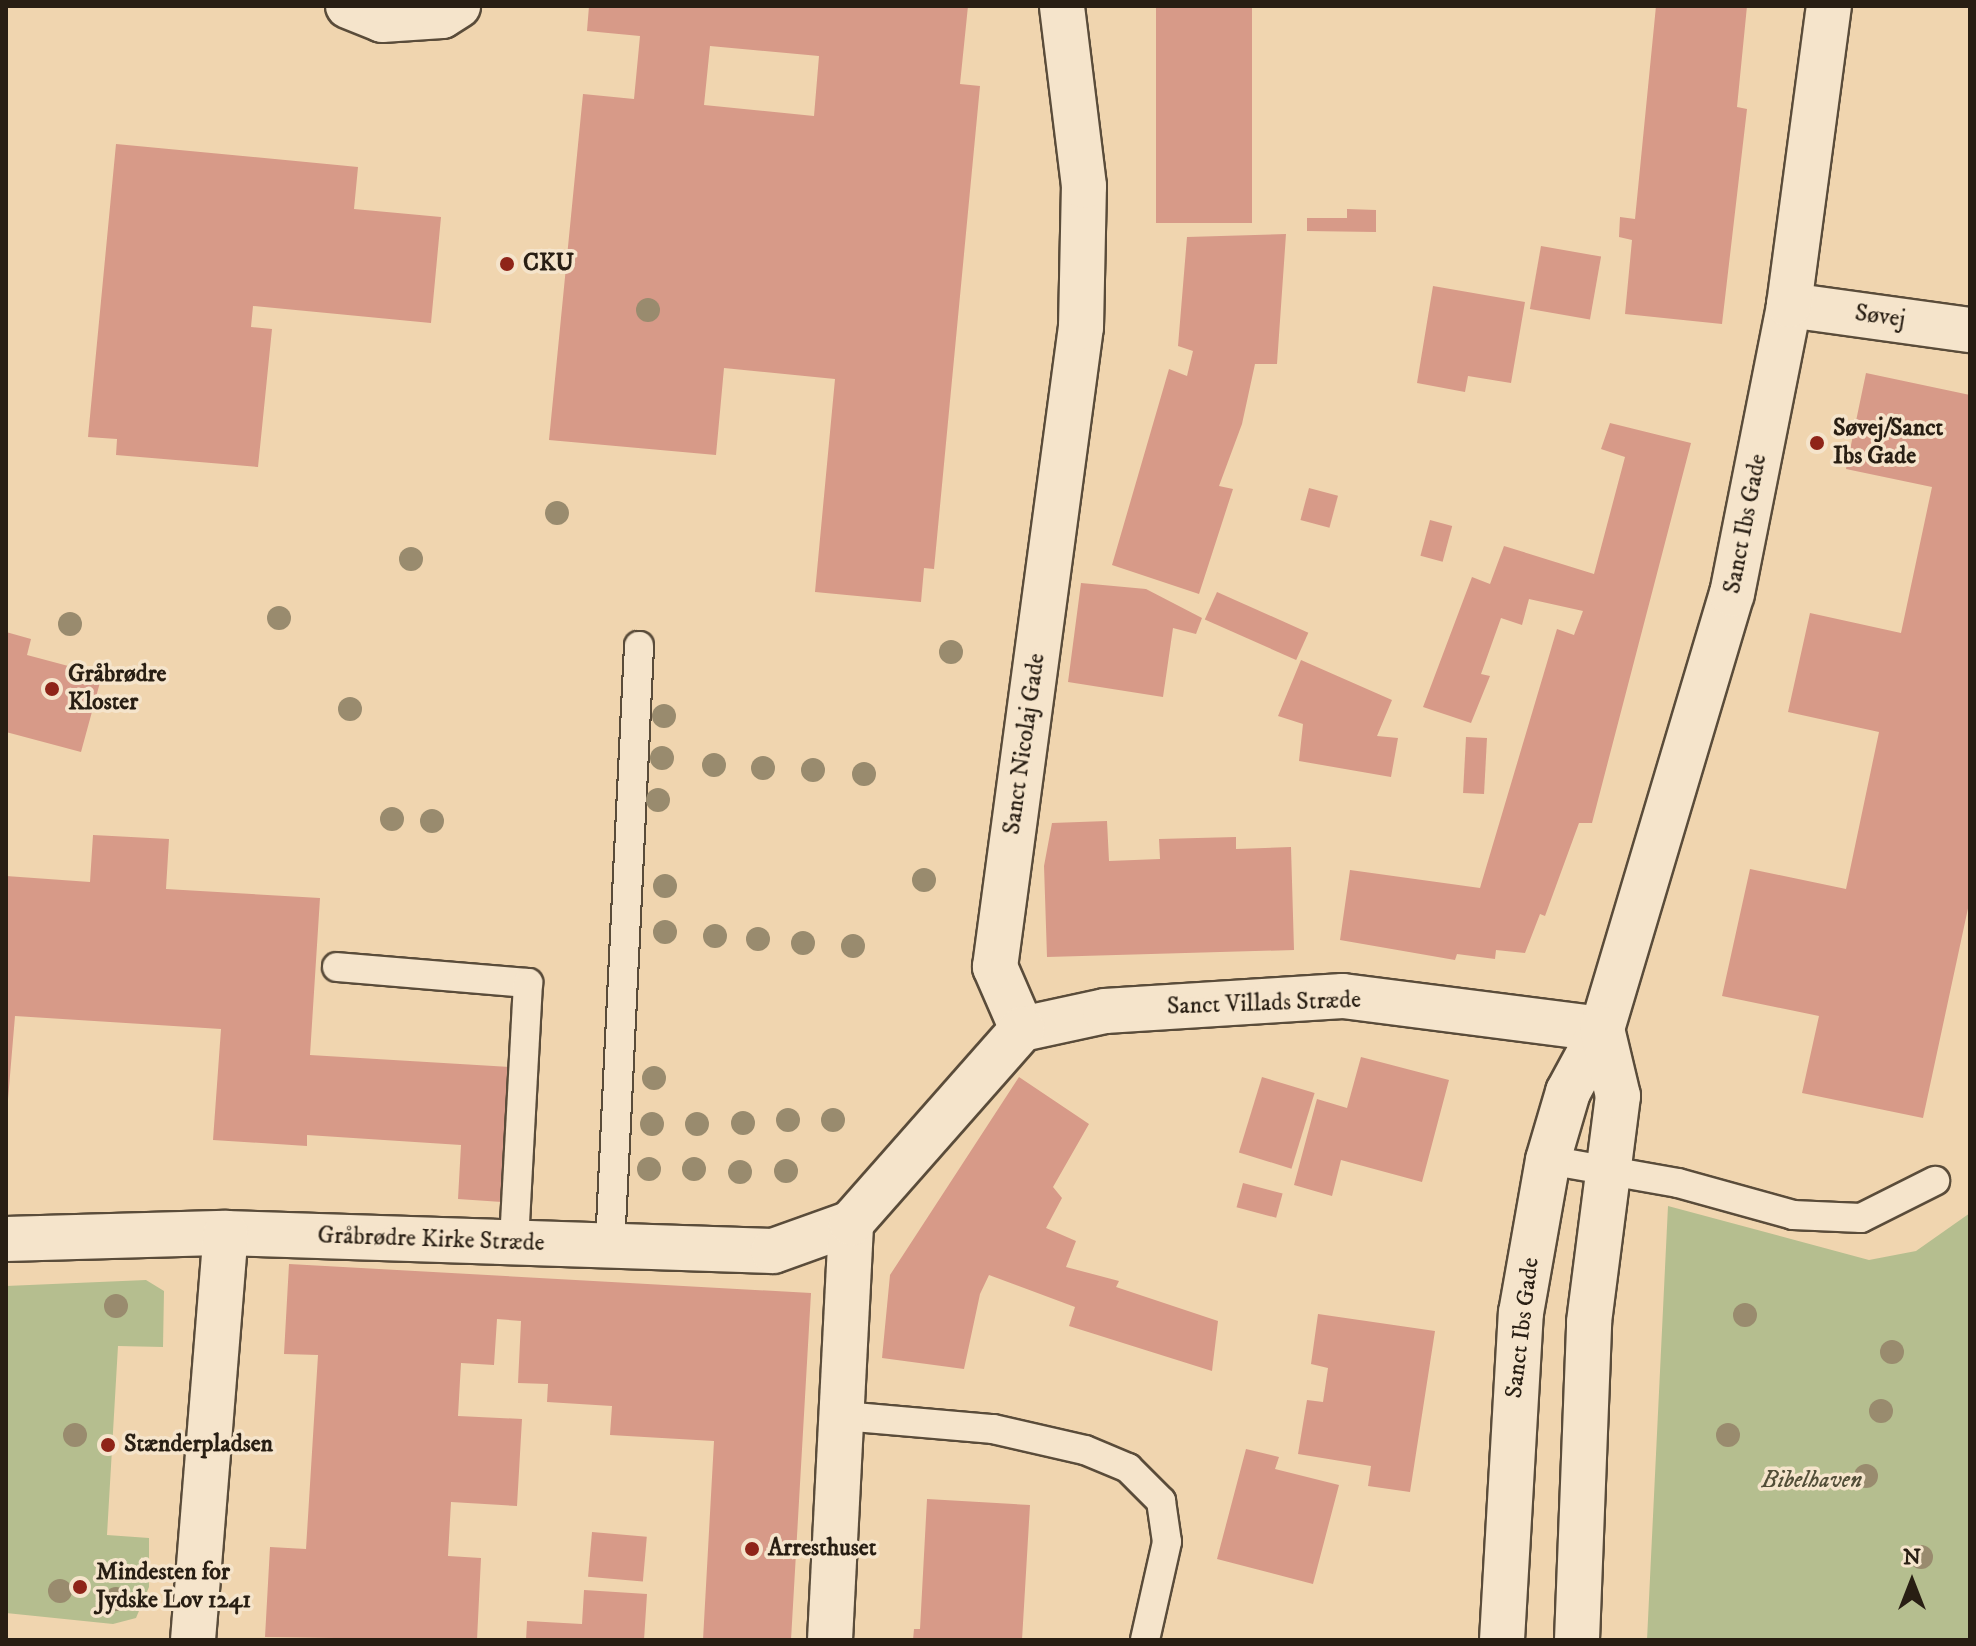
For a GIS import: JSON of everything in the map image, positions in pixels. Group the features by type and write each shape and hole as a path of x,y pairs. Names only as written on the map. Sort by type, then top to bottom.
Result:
{"street":[{"path":"348,6 382,20 442,16 458,6"},
{"name":"Sanct Nicolaj Gade","path":"1022,1029 995,967 1081,327 1084,186 1062,6"},
{"name":"Sanct Ibs Gade","path":"1502,1640 1521,1313 1548,1160 1568,1092 1602,1029 1732,594 1789,305 1829,6"},
{"name":"Søvej","path":"1789,305 1970,330"},
{"name":"Sanct Villads Stræde","path":"1022,1029 1105,1011 1343,996 1602,1029"},
{"path":"830,1640 851,1223 1022,1029"},
{"path":"1577,1640 1589,1322 1605,1169 1618,1096 1602,1029"},
{"name":"Gråbrødre Kirke Stræde","path":"6,1239 226,1233 773,1251 851,1223"},
{"path":"193,1640 226,1233"}],"lane":[{"path":"610,1246 639,646"},
{"path":"337,967 528,983 514,1243"},
{"path":"1548,1160 1605,1169 1793,1215 1861,1218 1935,1181"},
{"path":"843,1416 993,1429 1085,1450 1128,1468 1161,1501 1167,1542 1145,1640"}],"green space":[{"name":"Bibelhaven","path":"1668,1206 1869,1260 1916,1251 1970,1213 1970,1640 1647,1640"},
{"path":"146,1280 164,1291 163,1347 118,1346 107,1535 149,1538 149,1587 136,1618 113,1624 6,1613 6,1286"}],"building":[{"path":"589,6 968,6 960,84 980,86 934,569 924,568 921,602 815,592 835,379 724,368 716,455 549,440 583,94 634,99 640,36 587,31","holes":["710,46 819,56 814,116 704,105"]},
{"path":"1156,6 1252,6 1252,223 1156,223"},
{"path":"1656,6 1747,6 1737,107 1747,109 1722,324 1625,314 1632,240 1619,237 1620,217 1635,219"},
{"path":"116,144 358,167 354,209 441,217 431,323 253,306 251,327 272,329 258,467 116,455 117,439 88,437"},
{"path":"1347,209 1376,210 1376,232 1307,231 1307,218 1347,218"},
{"path":"1286,234 1277,364 1255,364 1242,424 1219,486 1233,489 1199,594 1112,565 1169,369 1187,376 1193,351 1178,346 1187,237"},
{"path":"1541,246 1601,257 1590,320 1530,309"},
{"path":"1433,286 1525,302 1511,383 1468,376 1465,392 1417,383"},
{"path":"1866,373 1970,395 1970,899 1923,1118 1802,1093 1819,1016 1722,996 1750,869 1846,889 1879,732 1788,712 1810,613 1901,633 1932,487 1846,469"},
{"path":"1610,423 1691,443 1592,823 1579,823 1545,916 1540,914 1525,953 1496,950 1495,959 1457,954 1455,960 1340,940 1350,870 1480,888 1557,629 1574,635 1583,611 1529,599 1522,625 1501,618 1481,674 1490,676 1471,723 1423,707 1472,577 1490,584 1504,546 1594,574 1625,457 1601,449"},
{"path":"1309,488 1338,496 1329,528 1300,520"},
{"path":"1430,520 1452,526 1443,562 1420,556"},
{"path":"1081,583 1146,589 1202,618 1196,634 1173,628 1163,697 1068,682"},
{"path":"1217,592 1308,633 1296,660 1205,619"},
{"name":"Gråbrødre Kloster","path":"6,632 31,639 27,655 102,675 81,752 6,732"},
{"path":"1301,660 1392,700 1377,736 1398,738 1391,777 1299,761 1303,724 1278,716"},
{"path":"1466,737 1487,738 1484,794 1463,793"},
{"path":"1107,821 1109,861 1160,859 1159,839 1236,837 1236,849 1291,847 1294,950 1047,957 1044,866 1052,823"},
{"path":"93,835 169,839 166,889 320,898 310,1055 510,1067 502,1202 458,1199 461,1145 307,1135 307,1146 213,1140 221,1029 15,1016 6,1123 6,876 90,882"},
{"path":"1361,1057 1449,1080 1422,1182 1341,1160 1332,1196 1294,1185 1317,1099 1347,1108"},
{"path":"1019,1077 1089,1124 1053,1187 1062,1198 1046,1228 1076,1241 1066,1267 1119,1281 1116,1287 1218,1321 1212,1371 1069,1326 1075,1307 989,1275 980,1294 964,1369 882,1358 890,1275"},
{"path":"1262,1077 1315,1093 1291,1169 1239,1153"},
{"path":"1243,1183 1283,1194 1276,1218 1237,1207"},
{"path":"289,1264 811,1293 791,1640 703,1640 714,1441 610,1435 612,1406 547,1402 548,1384 518,1383 521,1321 497,1319 494,1365 461,1363 458,1416 522,1419 517,1506 451,1502 448,1556 481,1558 477,1640 265,1637 270,1547 306,1549 318,1355 284,1354"},
{"path":"1318,1314 1435,1331 1410,1492 1368,1486 1371,1466 1298,1454 1307,1400 1323,1402 1328,1368 1311,1364"},
{"path":"1246,1449 1279,1457 1275,1469 1339,1485 1313,1584 1217,1559"},
{"path":"927,1499 1030,1505 1022,1640 913,1640 914,1629 920,1629"},
{"path":"592,1532 647,1537 643,1582 588,1577"},
{"path":"584,1590 647,1594 644,1640 526,1640 527,1621 582,1624"}],"place":[{"name":"CKU","path":"507,264"},
{"name":"Søvej/Sanct Ibs Gade","path":"1817,443"},
{"name":"Gråbrødre Kloster","path":"52,689"},
{"name":"Stænderpladsen","path":"108,1445"},
{"name":"Arresthuset","path":"752,1549"},
{"name":"Mindesten for Jydske Lov 1241","path":"80,1587"}]}
